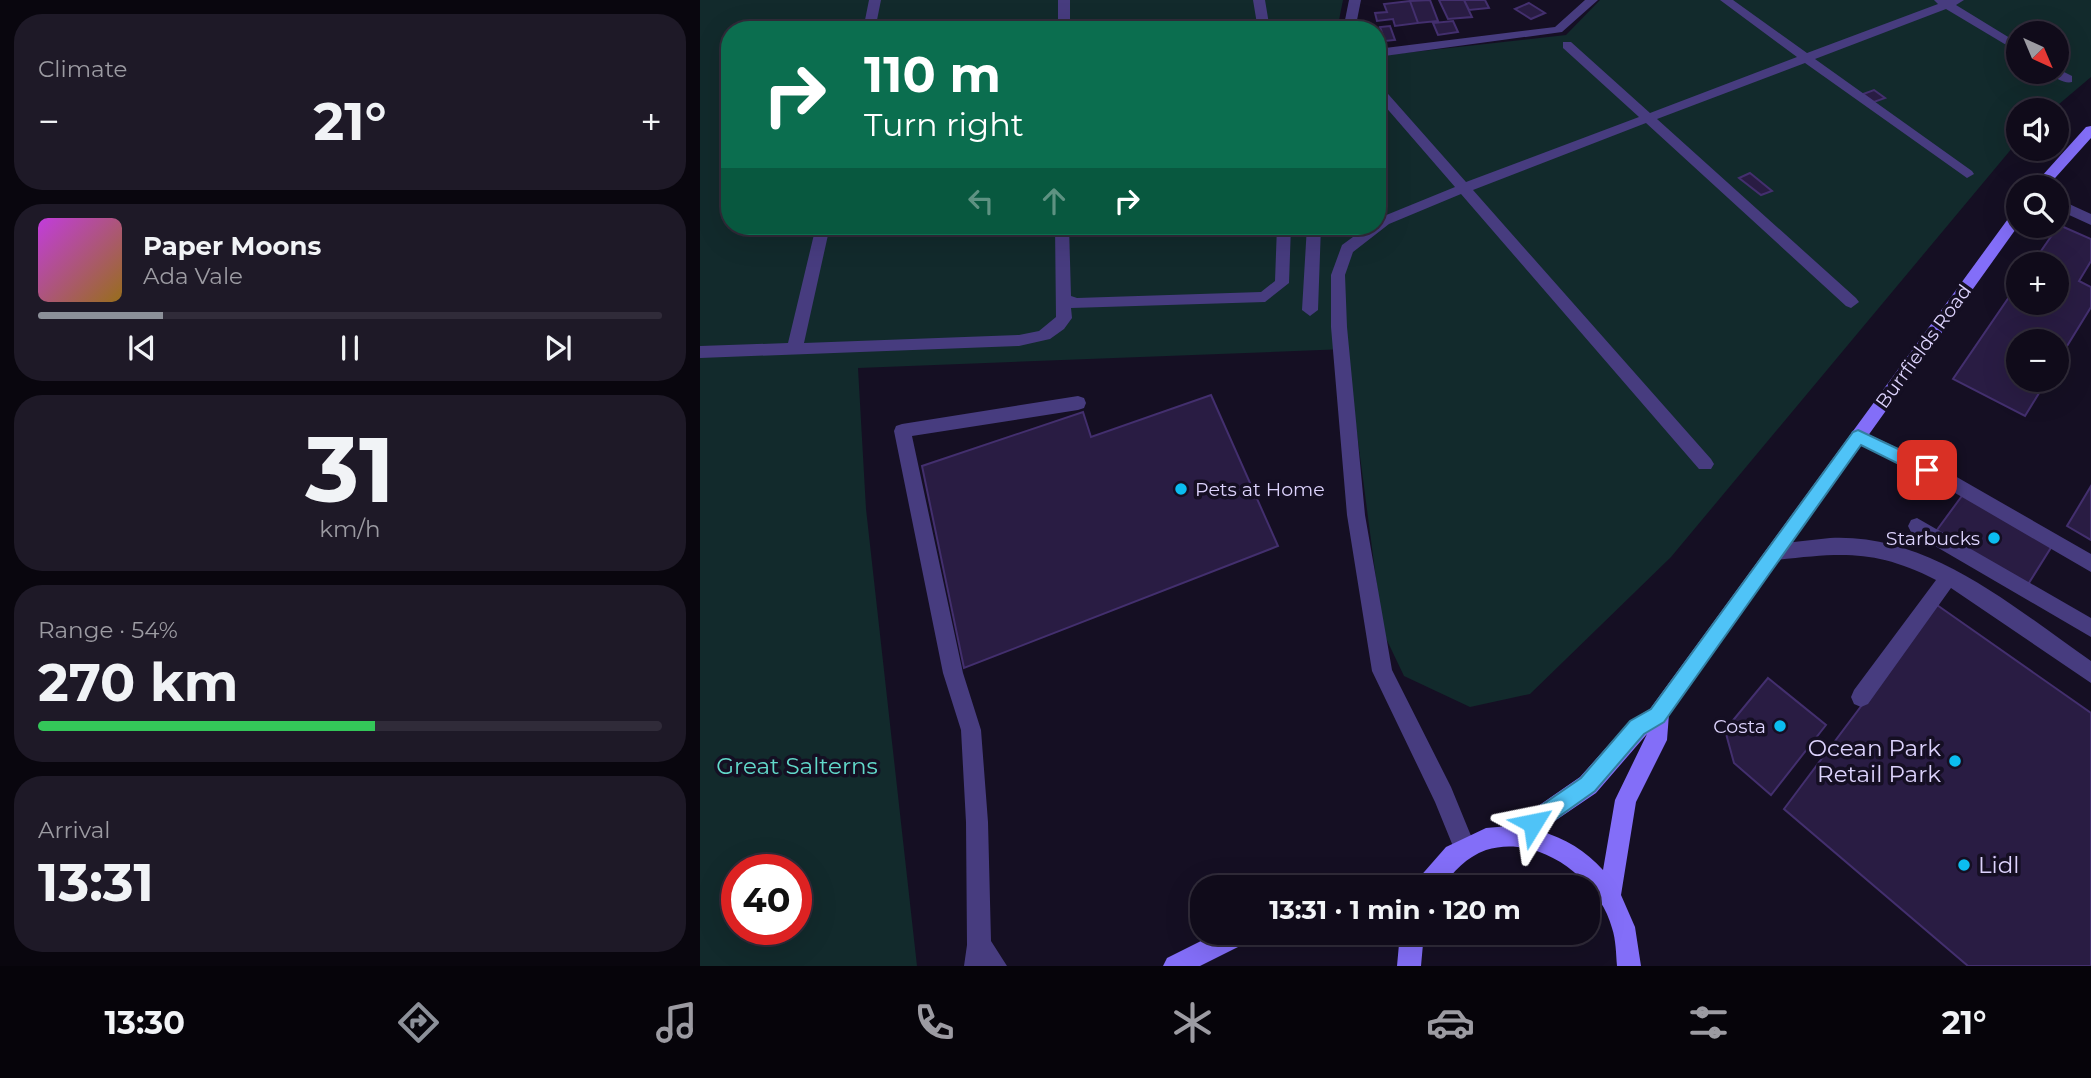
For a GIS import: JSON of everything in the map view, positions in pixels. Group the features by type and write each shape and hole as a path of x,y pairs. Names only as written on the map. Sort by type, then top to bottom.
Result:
{"street":[{"path":"871,21 875,0"},
{"path":"1064,21 1065,0"},
{"path":"1259,0 1262,21"},
{"path":"1351,21 1355,0"},
{"path":"1386,52 1558,30 1592,0"},
{"path":"1726,0 1967,174"},
{"path":"1386,220 1948,1 2006,40"},
{"path":"1567,45 1851,302"},
{"path":"1386,99 1704,464"},
{"path":"2050,175 2091,130"},
{"path":"2069,209 2091,220"},
{"name":"Burrfields Road","path":"1515,835 1588,785 1637,728 1657,716 2006,232"},
{"path":"795,349 821,235"},
{"path":"700,352 1030,339 1056,331 1064,318 1062,235"},
{"path":"1062,298 1075,304 1265,297 1282,283 1284,235"},
{"path":"1310,310 1314,235"},
{"path":"1366,235 1347,249 1338,275 1339,327 1356,514 1382,671 1443,794 1465,848"},
{"path":"995,966 978,955 976,822 971,730 953,673 902,431 1078,403"},
{"path":"1858,436 1949,481 2091,564"},
{"path":"1917,526 2091,628"},
{"path":"1776,552 1863,546 1906,557 1948,578 2091,673"},
{"path":"1861,697 1948,578"},
{"name":"Burrfields Road","path":"1610,894 1626,800 1657,740 1657,716"},
{"path":"1435,875 1444,863 1465,848 1489,838 1515,835 1537,838 1558,846 1595,874 1610,894 1626,933 1632,962"},
{"path":"1175,966 1218,945"},
{"path":"1409,966 1411,945"}],"green space":[{"name":"Great Salterns","path":"700,0 1343,0 1339,21 721,21 721,235 1386,235 1386,55 1566,35 1600,0 2091,0 2091,77 2066,98 2006,98 2006,155 1671,557 1530,694 1470,707 1404,676 1383,632 1346,349 858,368 866,509 917,966 700,966"}],"building":[{"path":"1430,0 1438,21 1418,23 1410,1"},
{"path":"1439,0 1464,0 1472,17 1448,19"},
{"path":"1464,0 1485,0 1489,8 1469,10"},
{"path":"1410,1 1418,23 1395,26 1393,19 1377,21 1375,13 1387,12 1384,4"},
{"path":"1529,3 1545,13 1531,19 1515,9"},
{"path":"1453,21 1458,32 1438,35 1433,23"},
{"path":"1386,26 1390,26 1395,40 1386,41"},
{"path":"1874,90 1885,98 1874,102 1863,94"},
{"path":"1750,173 1772,191 1761,195 1739,178"},
{"path":"2069,229 2091,239 2091,261 2079,281 2091,287 2091,307 2069,343 2069,329 2006,329 2006,392 2040,392 2025,416 1953,379 2006,302 2006,315 2069,315 2069,252 2040,252 2050,238 2069,238"},
{"path":"1211,395 1278,546 964,668 922,466 1083,412 1091,437"},
{"path":"2091,486 2091,540 2067,526"},
{"name":"Starbucks","path":"1964,493 2052,546 2027,586 1937,530"},
{"name":"Ocean Park Retail Park","path":"1937,605 2091,713 2091,966 1968,966 1784,809"},
{"path":"1768,678 1826,725 1771,795 1734,763 1725,730"}],"place":[{"name":"Pets at Home","path":"1181,489"},
{"name":"Starbucks","path":"1994,538"},
{"name":"Costa","path":"1780,726"},
{"name":"Ocean Park Retail Park","path":"1955,761"},
{"name":"Lidl","path":"1964,865"}],"route":[{"path":"1533,823 1588,785 1637,728 1657,716 1858,436 1927,470"}]}
